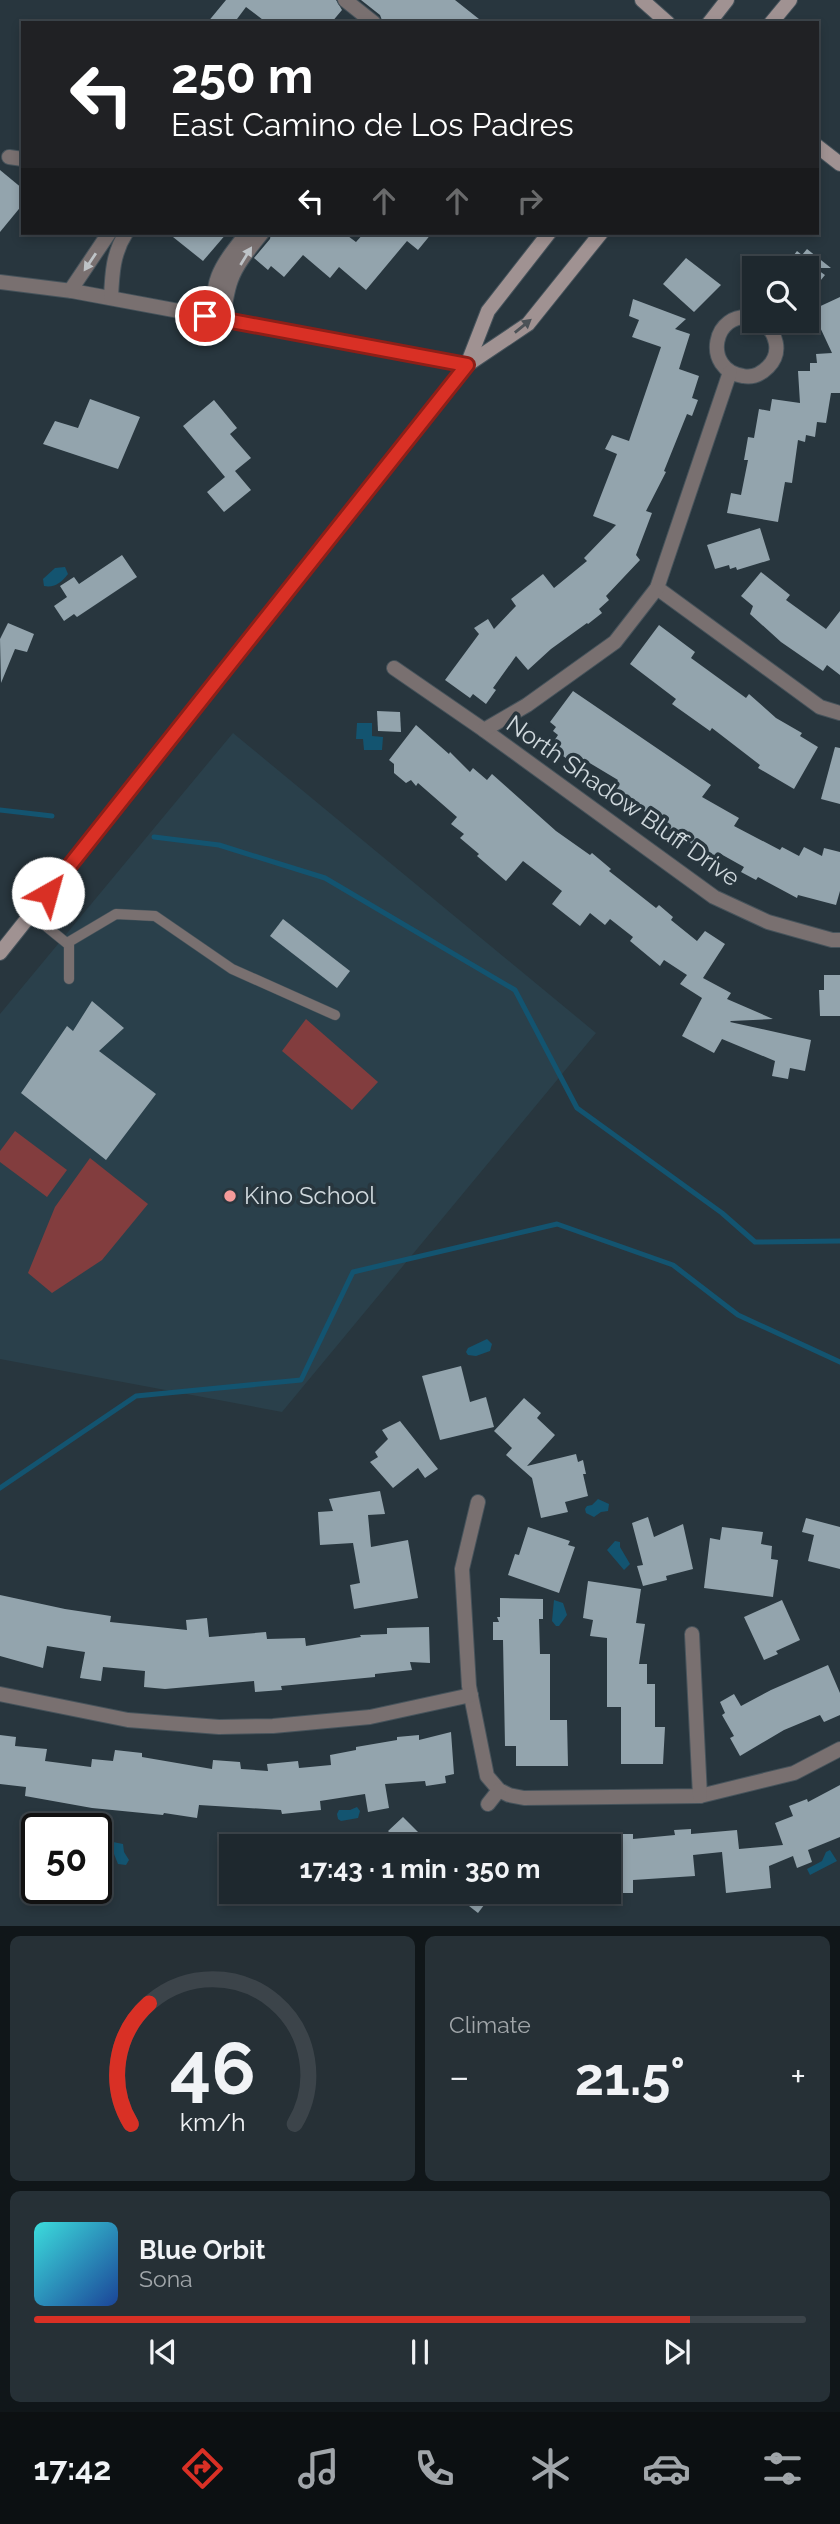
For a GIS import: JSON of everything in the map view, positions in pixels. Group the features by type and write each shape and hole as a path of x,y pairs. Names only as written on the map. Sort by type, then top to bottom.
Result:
{"main road":[{"path":"642,0 666,21"},
{"path":"711,21 727,0"},
{"path":"773,21 790,0"},
{"path":"819,148 840,164"},
{"path":"0,953 467,365 488,311 547,235"},
{"path":"467,365 528,324 599,235"}],"street":[{"path":"345,0 371,21"},
{"path":"72,291 108,235"},
{"path":"111,298 112,270 119,244 125,235"},
{"path":"222,319 215,307 217,280 222,265 245,235"},
{"path":"222,319 231,280 260,235"},
{"path":"0,282 72,291 467,365"},
{"path":"742,317 731,321 718,336 718,356 730,372 748,377 758,375 772,363 777,345 772,333"},
{"path":"484,730 527,705 615,642 657,588 730,372"},
{"path":"657,588 820,707 840,713"},
{"name":"North Shadow Bluff Drive","path":"394,668 484,730 713,897 768,922 840,940"},
{"path":"478,1502 462,1569 471,1695 487,1776 499,1790 524,1798 700,1796 794,1773 840,1749"},
{"path":"692,1634 700,1796"},
{"path":"0,1694 128,1720 219,1727 272,1726 370,1717 471,1695"},
{"path":"488,1804 499,1790"}],"lane":[{"path":"31,914 69,945 69,979"},
{"path":"67,943 116,914 155,916 232,969 335,1015"}],"shaded area":[{"name":"Kino School","path":"233,733 596,1033 282,1412 0,1359 0,1014"},
{"path":"306,1019 378,1082 352,1110 282,1051"},
{"path":"15,1131 67,1170 47,1197 0,1162 0,1151"},
{"path":"90,1158 148,1204 102,1260 52,1293 28,1273 55,1207"}],"water":[{"path":"65,567 68,574 63,580 55,585 44,586 43,579 55,568"},
{"path":"357,723 372,723 372,736 383,737 382,750 364,750 363,739 356,739"},
{"path":"487,1339 492,1344 490,1351 476,1356 468,1355 468,1348"},
{"path":"598,1499 609,1504 608,1511 594,1517 586,1513 587,1506"},
{"path":"615,1541 620,1542 630,1564 624,1570 607,1550"},
{"path":"554,1600 563,1603 567,1615 559,1626 552,1621"},
{"path":"357,1807 360,1811 358,1818 341,1821 338,1819 339,1810"},
{"path":"112,1843 123,1844 129,1860 126,1865 118,1864 112,1852"},
{"path":"830,1850 837,1861 810,1875 807,1869 822,1861"}],"building":[{"path":"226,0 336,0 342,10 333,21 264,21 246,7 236,21 209,21"},
{"path":"361,0 455,0 481,21 382,21 380,15"},
{"path":"0,170 21,187 21,206 0,232"},
{"path":"170,235 225,235 203,261"},
{"path":"271,235 347,235 356,242 362,235 430,235 418,250 407,241 366,290 339,267 330,278 303,255 284,277 271,266 268,270 254,258"},
{"path":"807,249 816,256 793,256 797,251 802,255"},
{"path":"686,258 721,285 694,312 663,284"},
{"path":"819,258 831,268 819,268"},
{"path":"819,271 825,275 819,282"},
{"path":"840,297 840,393 831,393 826,423 817,422 815,437 806,435 805,442 798,440 792,483 785,482 778,522 727,513 731,493 741,495 748,460 744,460 748,437 754,438 759,409 770,411 772,399 800,403 798,371 810,371 810,363 817,363 816,354 832,353 819,325 819,307"},
{"path":"633,299 686,319 675,329 690,334 679,369 699,376 692,398 698,400 692,416 687,414 664,471 666,472 646,511 652,513 636,555 640,560 606,596 609,600 599,609 602,613 551,649 528,670 516,656 493,688 496,690 486,704 473,694 470,698 445,680 479,634 474,628 488,619 494,629 516,606 511,599 543,574 554,588 587,561 584,558 616,525 593,516 617,454 605,449 612,435 629,441 661,347 632,337 639,320 629,316"},
{"path":"90,399 140,417 118,469 43,444 55,421 78,428"},
{"path":"214,400 237,428 230,434 251,458 235,471 251,490 224,512 207,492 225,477 183,426"},
{"path":"760,528 770,560 737,570 736,567 730,569 729,565 715,569 707,545"},
{"path":"122,555 137,577 77,617 74,614 64,621 54,606 67,597 60,586 74,577 79,584"},
{"path":"761,572 790,595 786,600 826,629 840,611 840,675 827,665 823,671 781,642 750,614 753,606 741,596"},
{"path":"8,623 34,634 27,652 15,649 1,683 0,639"},
{"path":"659,625 695,652 691,658 746,698 749,694 776,718 802,733 800,736 818,747 794,789 758,768 760,765 712,728 710,731 672,704 676,699 630,664"},
{"path":"573,691 711,785 702,797 739,818 734,826 780,850 782,847 799,856 804,847 822,856 824,848 840,852 840,891 836,905 798,895 797,898 758,877 756,880 741,872 744,867 719,853 716,858 702,851 612,789 618,780 578,756 573,763 550,747 558,735 553,731 556,727 550,722"},
{"path":"377,711 400,712 401,732 378,731"},
{"path":"416,725 470,772 473,768 487,780 492,774 556,831 590,855 592,853 611,869 609,871 656,908 659,905 673,917 671,920 697,941 705,931 725,944 703,978 731,993 727,999 773,1019 730,1022 811,1040 805,1071 790,1068 788,1079 772,1076 775,1061 722,1039 714,1053 682,1036 702,998 680,984 687,975 664,960 660,966 630,941 633,937 610,919 605,925 590,913 580,926 552,904 562,891 523,861 506,881 477,856 479,854 460,838 464,834 451,824 457,817 418,783 416,786 411,780 406,783 394,773 394,764 389,760"},
{"path":"835,747 840,748 840,804 821,799"},
{"path":"283,919 350,971 337,988 270,936"},
{"path":"824,975 840,975 840,1016 820,1016 819,990 824,990"},
{"path":"92,1001 124,1028 99,1051 156,1094 106,1160 21,1093 67,1026 73,1031"},
{"path":"461,1366 470,1402 486,1397 494,1427 440,1440 422,1376"},
{"path":"524,1398 541,1413 537,1418 555,1435 527,1466 576,1454 578,1462 583,1460 588,1496 565,1502 568,1512 541,1518 532,1478 506,1455 512,1448 494,1431"},
{"path":"400,1421 438,1469 425,1478 418,1468 393,1488 370,1462 378,1457 375,1452 388,1439 382,1430"},
{"path":"380,1491 385,1514 368,1515 371,1547 408,1540 418,1598 354,1609 350,1585 360,1583 353,1543 320,1545 318,1512 333,1511 329,1499"},
{"path":"648,1517 654,1537 683,1524 693,1569 643,1586 637,1566 643,1565 632,1523"},
{"path":"806,1518 840,1527 840,1569 808,1561 814,1535 802,1532"},
{"path":"528,1527 570,1541 568,1545 575,1547 559,1593 508,1575 515,1554 519,1555"},
{"path":"722,1527 763,1532 761,1544 772,1546 771,1559 778,1560 773,1597 704,1588 710,1538 720,1540"},
{"path":"588,1581 641,1589 636,1623 645,1624 639,1664 647,1664 647,1684 655,1684 655,1727 665,1727 663,1764 621,1764 621,1707 607,1707 607,1638 590,1636 593,1620 583,1618"},
{"path":"0,1595 111,1616 110,1622 187,1630 186,1620 207,1618 209,1637 266,1632 267,1639 305,1638 306,1646 361,1637 360,1635 387,1634 387,1628 429,1627 430,1663 410,1662 412,1670 375,1674 375,1677 281,1686 282,1690 255,1692 254,1681 165,1689 144,1687 145,1671 103,1667 101,1681 80,1678 85,1652 47,1646 43,1668 0,1656"},
{"path":"500,1598 543,1599 543,1619 539,1619 540,1654 550,1654 550,1720 567,1720 568,1766 516,1766 516,1746 505,1746 503,1640 493,1640 493,1622 499,1622 497,1617 500,1617"},
{"path":"782,1600 800,1640 764,1660 744,1617"},
{"path":"828,1665 840,1693 840,1715 824,1722 820,1715 784,1730 740,1756 730,1738 734,1736 722,1715 725,1713 720,1702 734,1694 741,1706"},
{"path":"451,1732 454,1774 445,1776 446,1783 426,1786 425,1781 385,1784 389,1808 368,1812 365,1794 320,1801 321,1810 282,1814 281,1810 199,1805 197,1818 92,1808 25,1796 26,1787 0,1784 0,1735 16,1737 15,1746 47,1749 45,1761 91,1767 92,1759 113,1761 115,1750 142,1753 142,1757 212,1769 213,1760 240,1762 241,1769 268,1771 267,1764 298,1761 299,1768 331,1765 330,1755 356,1750 356,1747 397,1740 397,1737 419,1735 419,1740"},
{"path":"840,1785 840,1837 808,1850 812,1862 797,1868 793,1856 769,1866 771,1888 726,1893 722,1852 693,1855 695,1876 633,1880 633,1893 621,1893 621,1834 633,1834 633,1839 675,1835 674,1830 691,1829 691,1834 737,1830 739,1849 783,1845 775,1823 793,1816 789,1806 807,1799 808,1802"},
{"path":"403,1817 420,1834 391,1834 388,1831"},
{"path":"466,1904 485,1904 478,1913"}],"waterway":[{"path":"0,810 52,816"},
{"path":"154,837 219,845 325,878 515,990 577,1108 722,1213 755,1242 840,1241"},
{"path":"0,1488 136,1396 301,1380 353,1272 557,1224 673,1265 738,1315 840,1362"}],"place":[{"name":"Kino School","path":"230,1196"}],"route":[{"path":"48,893 467,365 205,316"}]}
